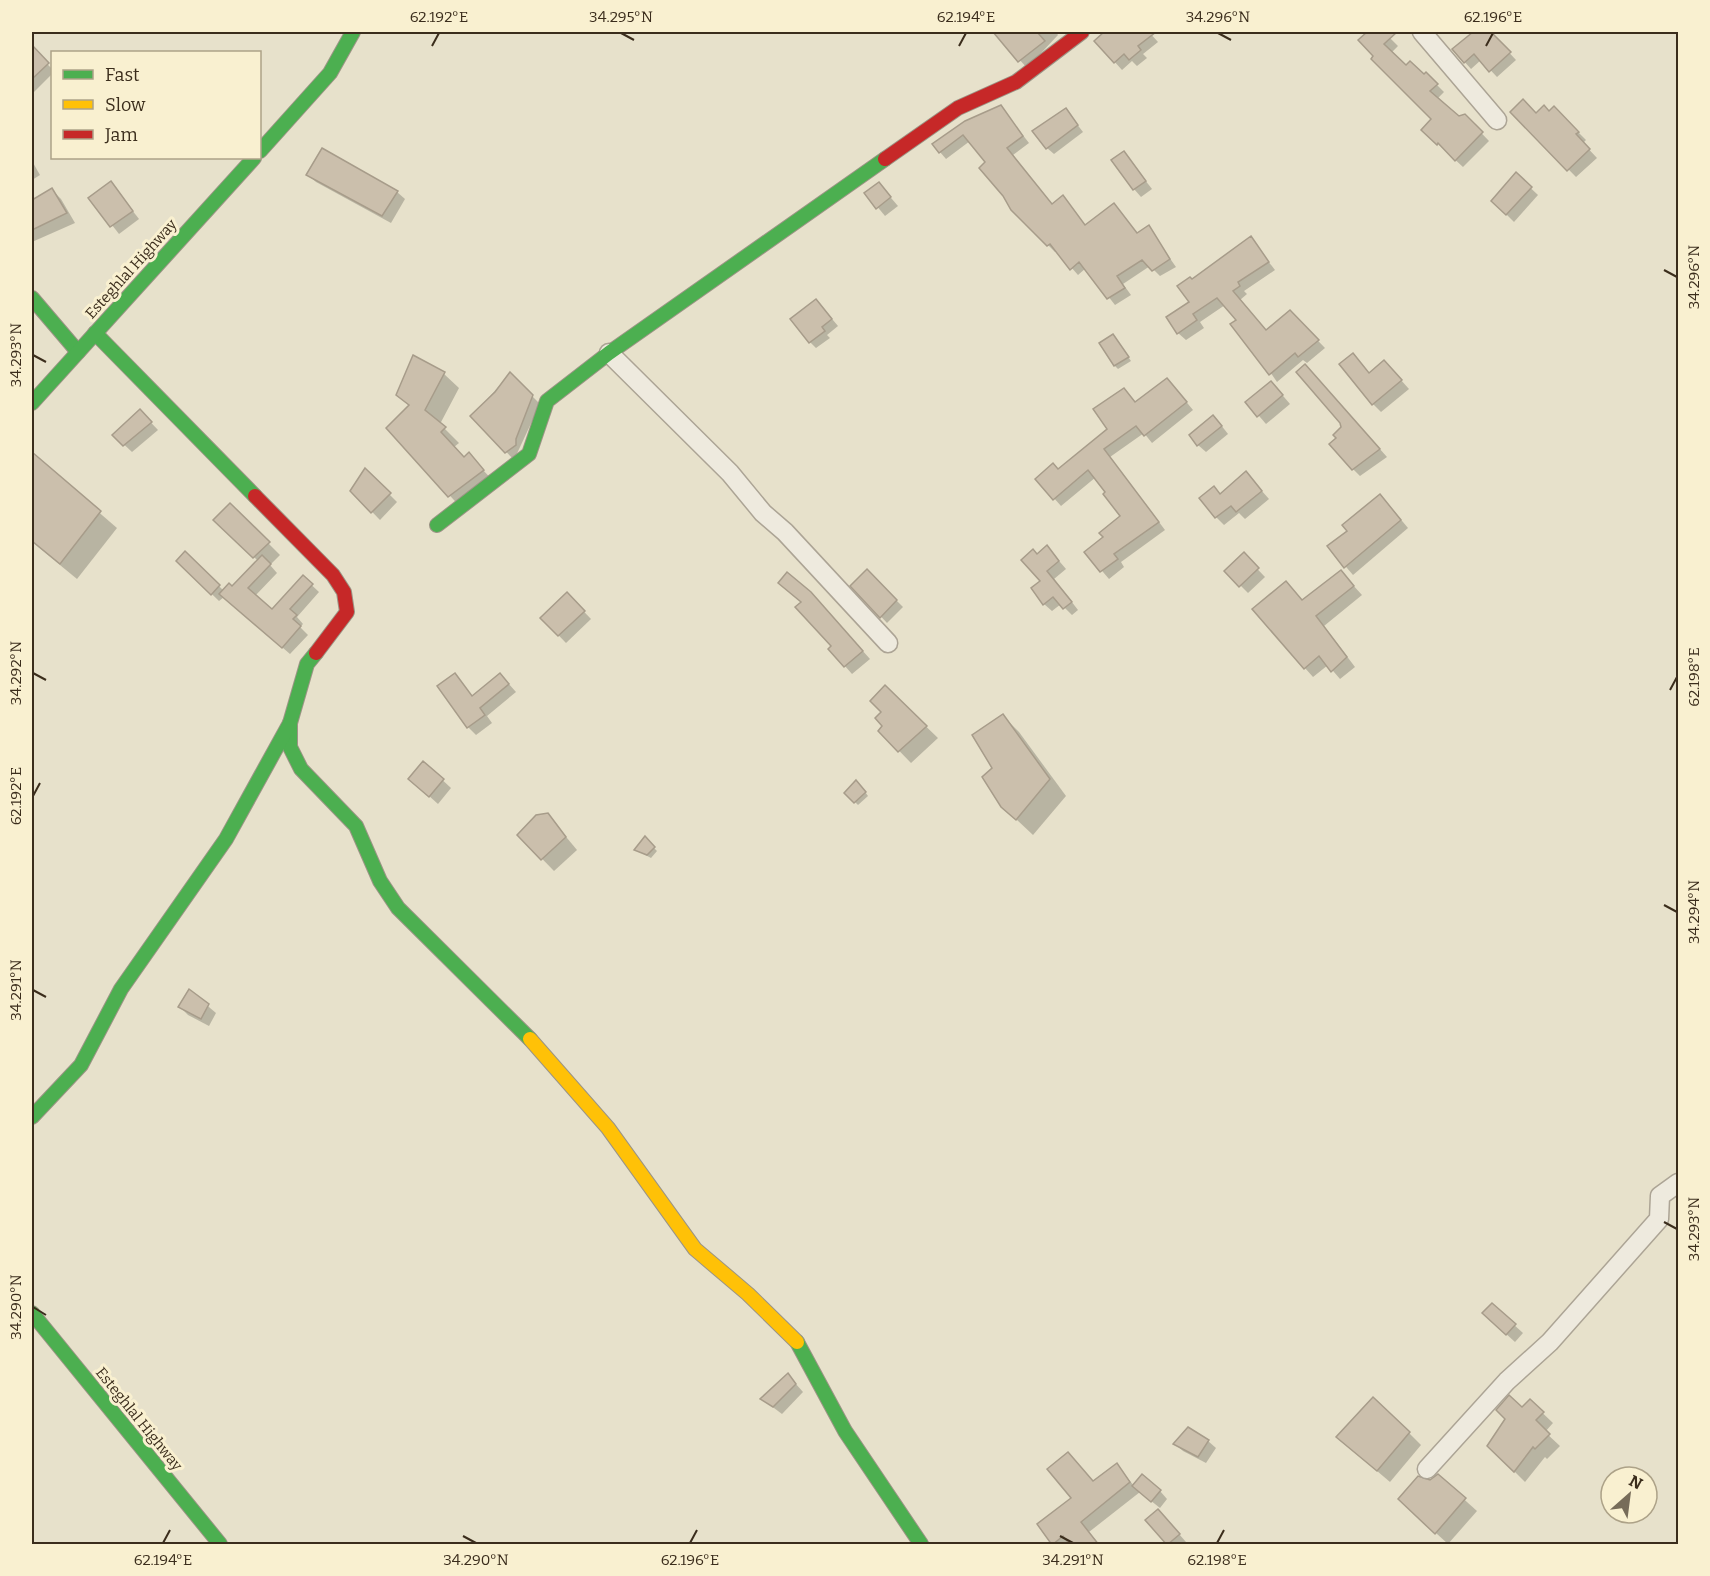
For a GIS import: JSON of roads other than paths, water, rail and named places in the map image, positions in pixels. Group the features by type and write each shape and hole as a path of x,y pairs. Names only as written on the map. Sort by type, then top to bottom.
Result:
{"main road":[{"path":"261,150 330,73 353,32"},
{"path":"437,525 529,454 547,401 609,353 958,108 1016,82 1082,32"},
{"name":"Esteghlal Highway","path":"32,403 253,159"},
{"path":"32,298 78,352"},
{"path":"32,1117 81,1065 121,989 226,839 290,723 307,664 347,612 344,592 333,575 94,333"},
{"path":"290,723 290,747 301,769 356,826 380,881 398,908 460,967 543,1053 608,1128 694,1249 748,1294 798,1343 845,1431 921,1545"},
{"name":"Esteghlal Highway","path":"32,1313 220,1545"}],"street":[{"path":"1422,32 1497,120"},
{"path":"609,353 730,473 763,513 785,532 888,644"},
{"path":"1427,1469 1507,1381 1550,1342 1659,1220 1660,1196 1678,1183"}]}
